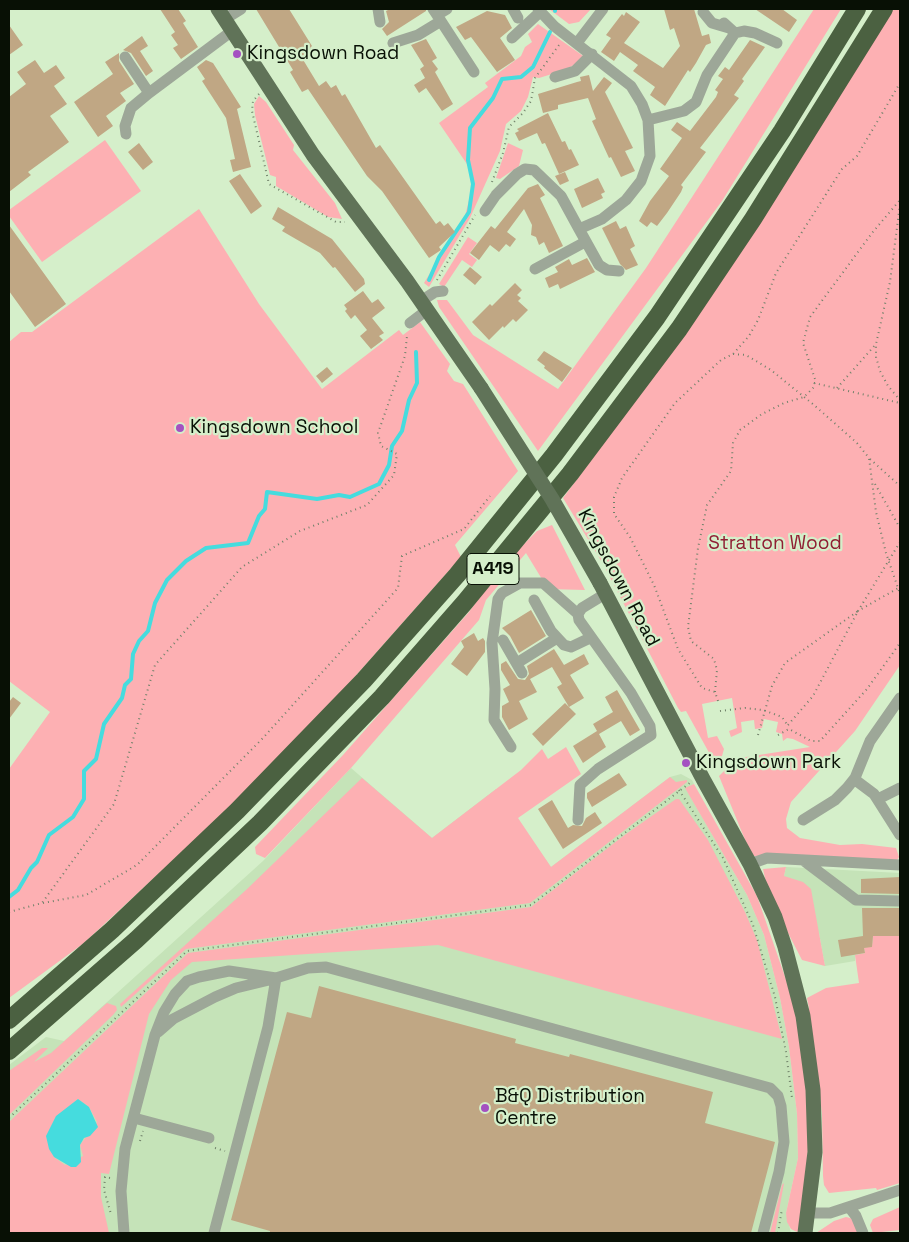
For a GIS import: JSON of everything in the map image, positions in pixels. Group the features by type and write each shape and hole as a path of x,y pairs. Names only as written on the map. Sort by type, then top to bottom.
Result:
{"highway":[{"name":"A419","path":"9,1020 112,930 237,811 364,680 457,575 554,455 657,317 771,148 857,9"},
{"name":"A419","path":"9,1051 136,940 260,822 382,697 465,602 570,474 679,329 753,219 884,9"}],"main road":[{"name":"Kingsdown Road","path":"225,20 313,155 356,214 425,302 552,499 602,588 701,776 750,864 777,924 795,981 804,1025 815,1123 813,1182 805,1233"}],"street":[{"path":"126,134 125,126 131,108 225,20 241,9"},
{"path":"378,9 380,22"},
{"path":"577,43 603,9"},
{"path":"512,38 539,10 566,35 631,86 642,104 648,120 650,156 634,192 617,209 579,230"},
{"path":"703,12 712,23 755,32 777,43"},
{"path":"393,43 418,35 439,13 474,72"},
{"path":"648,120 678,114 690,108 700,94 729,28"},
{"path":"555,77 575,71 592,54"},
{"path":"125,57 149,93"},
{"path":"480,212 517,174 525,170 534,170 561,196 595,260 603,268 612,272 619,271"},
{"path":"535,269 585,242"},
{"path":"410,324 425,302 443,291"},
{"path":"511,747 494,720 495,689 492,643 498,599 502,593 520,583 543,583 578,614 582,626 631,693 652,732 649,739 598,769 580,785 578,820"},
{"path":"578,614 602,588"},
{"path":"534,600 557,638 564,645 571,648 590,638"},
{"path":"503,640 520,668 557,638"},
{"path":"804,820 835,800 854,780 870,741 900,698"},
{"path":"854,780 868,787 878,799 900,834"},
{"path":"878,799 900,788"},
{"path":"750,864 768,858 900,865"},
{"path":"803,860 856,900 900,902"},
{"path":"155,1035 173,1019 236,988 308,968 326,966 770,1088 778,1096 781,1106 784,1142 779,1172 763,1233"},
{"path":"124,1233 121,1191 123,1166 155,1035 164,1012 175,994 187,981 229,971 276,978"},
{"path":"214,1233 268,1027 276,978"},
{"path":"134,1118 210,1138"},
{"path":"808,1212 830,1213 900,1190"},
{"path":"849,1207 856,1216 863,1233"}],"path":[{"path":"491,183 503,153 509,127 523,113 531,101 535,78 566,35"},
{"path":"715,692 702,688 678,649 654,585 630,537 614,514 614,497 622,478 675,403 721,360 733,354 749,336 758,320 776,273 842,169 857,156 900,83"},
{"path":"268,86 256,96 252,105 269,184 336,222 345,222 356,214"},
{"path":"718,701 715,692 717,670 714,659 691,641 688,627 705,513 711,499 732,471 733,443 740,430 762,414 810,393 814,383 803,343 810,317 872,232 900,200"},
{"path":"900,204 890,282 876,344 880,371 900,401"},
{"path":"425,302 480,212"},
{"path":"42,903 114,804 155,665 242,567 300,531 367,505 394,475 397,454 384,449 377,437 405,356 407,336 402,330 410,324"},
{"path":"837,388 876,344"},
{"path":"733,354 746,356 754,360 804,397 857,443 868,457 900,486"},
{"path":"814,383 900,401"},
{"path":"868,457 874,482 876,512 889,562 900,594"},
{"path":"874,482 900,528"},
{"path":"9,912 86,894 137,865 263,738 398,588 402,556 464,529 490,496"},
{"path":"788,725 814,696 858,611 900,542"},
{"path":"758,735 772,686 785,663 858,611 899,588"},
{"path":"720,711 745,708 764,710 782,717 789,729 811,741 820,741 867,689 900,643"},
{"path":"778,735 789,729"},
{"path":"9,1118 187,951 530,905 679,790 701,776"},
{"path":"679,790 723,858 754,925 770,976 782,1028 792,1103"},
{"path":"778,1233 783,1207"}],"shaded area":[{"path":"351,768 432,838 496,789 551,867 670,777 681,774 692,780 694,784 686,789 747,895 764,935 780,998 789,1047 797,1114 798,1158 786,1213 791,1233 9,1233 9,1065 46,1037 64,1041 263,861"},
{"path":"786,867 900,873 900,936 872,947 865,953 855,955 855,961 825,966 819,933 784,876"}],"green space":[{"path":"549,9 591,9 579,22 569,24"},
{"path":"814,9 841,9 722,201 538,451 439,307 437,300 447,300 473,335 558,389 646,268"},
{"name":"Stratton Wood","path":"892,9 900,9 900,665 855,731 791,802 786,819 787,828 800,838 840,845 862,844 896,848 899,857 897,860 754,856 750,852 719,776 733,762 746,757 810,747 793,739 787,738 783,741 782,734 776,732 778,722 764,719 762,728 755,729 754,720 741,722 742,732 731,737 729,731 737,728 732,698 702,704 708,738 717,736 724,749 722,756 717,760 712,758 686,711 681,712 678,708 603,564 563,498 601,447"},
{"path":"538,24 586,58 565,70 539,78 533,77 528,97 521,111 506,124 500,151 470,218 429,287 424,283 465,216 472,188 471,170 439,123 488,87 485,83 521,56 525,47 532,42 528,34"},
{"path":"259,96 266,102 294,145 293,150 335,203 342,219 328,217 276,186 276,177 270,175 255,115 254,104"},
{"path":"105,140 141,191 42,262 9,216 9,210"},
{"path":"508,143 523,150 519,166 500,179 496,178"},
{"name":"Kingsdown School","path":"199,209 259,304 322,389 399,330 403,335 420,322 450,364 447,371 454,381 463,384 518,471 455,545 461,557 312,725 228,809 84,943 9,998 9,769 50,712 9,681 9,342 21,332 32,332"},
{"path":"468,237 477,243 469,254 477,260 472,267 462,260 444,287 439,284"},
{"path":"552,525 585,590 548,589 526,553 486,600 479,620 351,768 265,858 256,854 255,847 343,755 469,612 501,567 537,531"},
{"path":"566,747 581,774 518,818 551,867 670,777 676,782 687,780 687,782 530,903 186,949 121,1007 120,1004 246,890 362,778 432,838 521,770 542,749 548,759"},
{"path":"694,784 757,896 801,1023 809,1008 807,998 826,988 859,983 855,955 865,953 864,948 872,946 873,936 900,936 900,1183 877,1190 876,1188 829,1193 824,1185 823,1176 822,1114 816,1063 801,1228 797,1232 791,1229 787,1222 786,1213 798,1158 797,1114 789,1047 780,998 764,935 747,895 685,788"},
{"path":"676,799 679,799 708,840 745,912 757,940 782,1039 438,945 192,962 171,980 149,1014 109,1174 101,1173 101,1197 109,1233 9,1233 9,1122 188,953 531,907 626,834","holes":["78,1099 89,1107 97,1122 80,1145 83,1156 65,1165 54,1157 69,1107"]},
{"path":"786,867 784,876 803,882 811,889 825,966 802,960 769,896 763,869"},
{"path":"107,1003 116,1006 117,1010 113,1015 9,1115 9,1071 42,1048 48,1048 34,1062 51,1053"},
{"path":"784,1183 775,1233 770,1233 782,1185"},
{"path":"900,1207 900,1230 873,1233 870,1225 873,1219"},
{"path":"846,1217 858,1220 868,1233 816,1233 834,1221"}],"water":[{"path":"78,1099 89,1107 98,1127 90,1136 84,1138 80,1145 81,1162 76,1167 71,1167 54,1157 49,1149 46,1136 56,1116"}],"building":[{"path":"160,9 178,9 186,21 183,23 198,47 181,59 173,48 178,45 171,35 175,32"},
{"path":"256,9 289,9 312,46 310,48 313,52 302,58 319,86 326,81 331,88 336,85 342,96 345,94 376,148 380,145 436,224 440,221 444,226 448,223 455,232 439,247 441,250 429,258 382,191 367,176 308,89 302,92 290,72 293,70"},
{"path":"390,9 426,9 426,11 387,36 382,29 389,22 386,11"},
{"path":"664,9 694,9 702,36 709,34 711,43 706,45 690,72 688,70 665,106 650,95 655,87 633,71 638,65 620,52 614,61 601,52 611,38 606,35 622,14 624,16 626,12 640,22 624,43 663,68 680,46 674,28 670,30"},
{"path":"755,9 782,9 797,20 789,32"},
{"path":"487,11 505,15 512,28 500,38 515,60 497,72 471,37 465,40 456,27"},
{"path":"9,25 23,45 9,55"},
{"path":"142,36 148,46 140,51 153,71 146,76 131,53 123,50"},
{"path":"426,39 437,58 432,61 438,69 435,72 453,104 442,111 426,88 419,93 414,85 425,78 420,69 424,66 411,45"},
{"path":"750,40 765,47 742,79 744,81 734,95 739,98 700,148 706,152 681,185 683,187 681,192 667,213 657,226 651,222 647,227 639,221 650,201 669,176 660,169 682,138 671,130 677,122 690,131 716,97 718,92 715,90 723,79 718,76 725,67 729,70"},
{"path":"119,53 119,61 134,84 120,93 126,101 106,116 113,126 98,137 74,102 113,74 105,62"},
{"path":"35,60 44,73 56,65 65,78 54,86 67,104 50,116 69,142 28,172 31,175 9,192 9,97 26,84 17,72"},
{"path":"206,60 213,63 241,107 237,109 251,167 233,172 230,160 235,159 226,118 202,81 205,79 197,67"},
{"path":"589,75 593,91 604,77 612,83 605,92 633,148 625,151 635,171 621,177 611,157 609,158 592,121 596,119 588,98 558,105 558,109 543,113 538,94 581,81 580,77"},
{"path":"548,113 562,142 565,141 569,150 571,149 579,165 559,174 545,143 542,144 537,133 519,141 515,133 519,131 517,129"},
{"path":"139,143 153,162 143,170 128,152"},
{"path":"565,172 569,181 560,185 555,176"},
{"path":"240,174 262,206 251,214 229,181"},
{"path":"598,178 605,192 601,194 603,198 582,208 574,189"},
{"path":"538,184 545,195 540,198 563,246 549,253 544,242 539,245 536,237 531,235 532,225 524,209 507,232 516,239 510,247 506,244 499,252 490,245 479,260 470,253 491,226 495,229 528,188"},
{"path":"278,207 332,239 364,279 365,284 355,292 335,267 333,268 320,253 282,231 285,227 272,219"},
{"path":"616,221 620,229 626,226 635,246 630,249 638,265 626,270 620,264 602,228"},
{"path":"9,225 66,304 35,327 9,291"},
{"path":"587,258 595,272 560,289 558,284 549,288 545,278 558,272 555,267 569,259 572,265"},
{"path":"470,267 482,277 475,285 463,275"},
{"path":"515,283 522,290 517,295 521,298 518,301 528,310 516,322 513,319 504,328 503,326 489,340 472,322 490,304 492,306"},
{"path":"363,291 372,303 378,299 385,308 372,318 384,333 379,336 383,340 371,349 360,336 367,330 355,315 351,319 345,311 347,309 344,305"},
{"path":"544,351 572,368 562,382 537,360"},
{"path":"327,367 333,374 322,383 316,376"},
{"path":"531,610 546,636 519,653 510,636 502,628"},
{"path":"474,633 478,641 483,638 485,641 485,652 467,676 451,664 464,647 461,641"},
{"path":"554,649 564,665 584,654 589,664 570,675 584,698 569,707 557,687 562,684 552,667 530,679 537,692 519,701 528,719 509,730 502,717 502,706 509,702 503,689 510,685 501,670 501,664 506,661 518,679 525,680 529,674 527,666"},
{"path":"617,690 640,730 630,736 621,721 599,734 606,747 583,763 573,746 597,731 593,724 613,712 605,697"},
{"path":"13,697 21,703 9,719 9,702"},
{"path":"565,703 576,714 543,746 532,734"},
{"path":"619,773 627,785 592,807 587,798 587,793"},
{"path":"552,800 568,828 573,825 582,826 586,818 595,812 602,823 563,849 538,809"},
{"path":"900,877 900,894 861,893 861,879"},
{"path":"862,908 900,908 900,936 873,936 872,947 864,948 865,953 841,957 838,940 863,936"},
{"name":"B&Q Distribution Centre","path":"319,986 516,1039 515,1043 569,1057 570,1054 713,1092 705,1123 775,1142 751,1233 270,1233 270,1231 231,1220 287,1012 311,1018"}],"waterway":[{"path":"429,280 439,257 469,212 473,184 468,160 470,128 493,98 502,79 521,77 533,67 550,32"},
{"path":"9,897 18,890 31,868 37,862 49,835 73,817 84,799 84,771 96,759 104,724 122,698 125,685 131,679 133,654 139,641 148,631 155,603 167,580 186,561 206,548 248,543 259,516 265,509 267,492 317,499 339,495 350,497 379,484 389,465 392,446 402,431 409,400 417,383 416,352"}],"place":[{"name":"Kingsdown Road","path":"237,54"},
{"name":"Kingsdown School","path":"180,428"},
{"name":"Kingsdown Park","path":"686,763"},
{"name":"B&Q Distribution Centre","path":"485,1108"}]}
